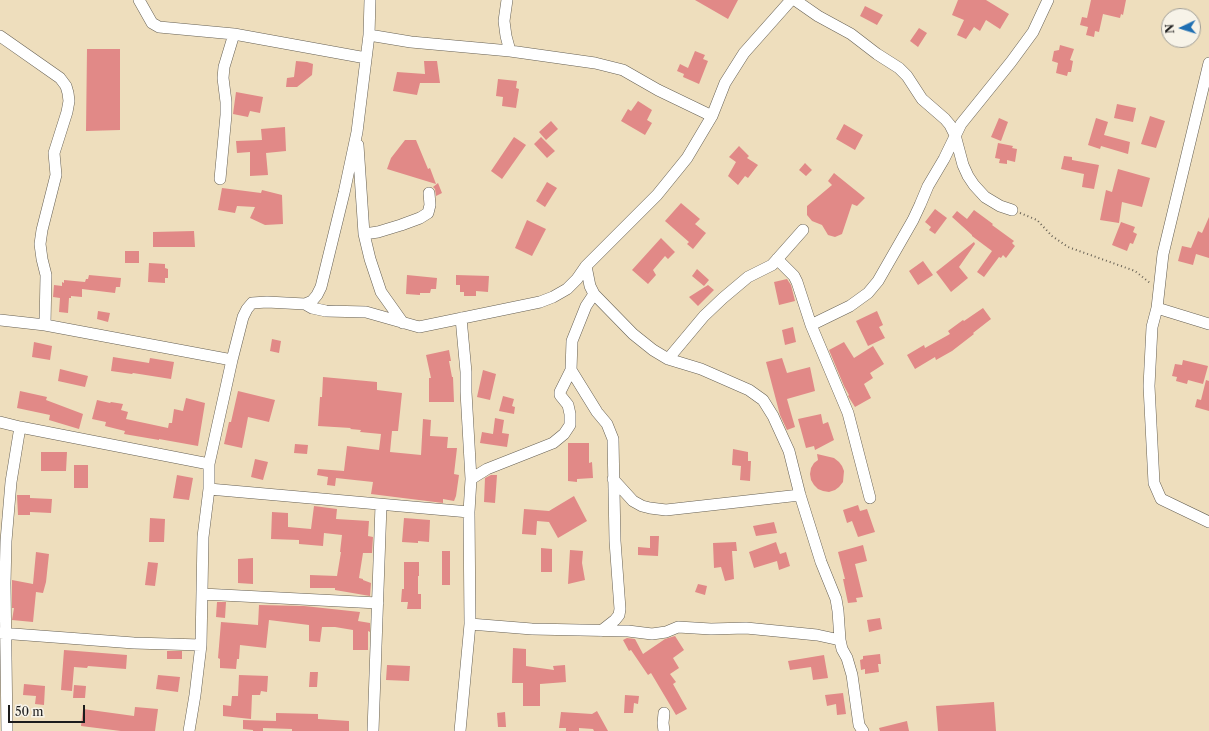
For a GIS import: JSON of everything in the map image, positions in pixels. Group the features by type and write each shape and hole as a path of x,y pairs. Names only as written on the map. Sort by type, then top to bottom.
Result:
{"street":[{"path":"139,0 152,23 159,27 234,34 366,58"},
{"path":"189,731 202,645 203,537 209,464 232,360 243,317 252,303 267,302 306,304 317,296 321,287 357,132 369,35 370,0"},
{"path":"507,0 505,10 505,29 510,51"},
{"path":"306,304 312,308 326,311 366,312 419,327 540,302 567,289 577,279 586,266 657,195 687,158 712,116 725,83 744,52 791,0"},
{"path":"795,0 818,16 851,34 899,68 907,76 922,99 946,119 950,125 955,135 963,165 974,185 985,197 1000,206 1012,210"},
{"path":"811,325 850,306 868,293 878,281 913,220 928,186 944,159 960,124 1011,62 1032,32 1048,0"},
{"path":"220,179 226,115 223,78 224,68 234,34"},
{"path":"369,35 411,42 510,51 595,63 623,70 658,90 712,116"},
{"path":"0,36 60,78 66,86 68,93 69,101 67,112 54,153 56,175 42,230 40,244 46,275 46,325"},
{"path":"1209,62 1164,254 1157,308 1152,327 1149,386 1154,483 1161,499 1209,522"},
{"path":"357,132 364,234 370,259 381,292 403,322"},
{"path":"364,234 378,232 401,225 420,218 428,213 430,205 429,193"},
{"path":"668,359 704,316 748,277 772,265 803,230"},
{"path":"777,259 794,276 811,325 848,413 870,498"},
{"path":"586,266 590,286 594,294 633,334 653,350 668,359 701,369 749,390 763,400 773,416 789,451 800,495 836,599 840,640 852,675 859,725 863,731"},
{"path":"471,479 487,468 553,443 564,434 570,425 568,405 560,395 560,392 565,379 571,370 572,341 586,306 594,294"},
{"path":"1157,308 1209,324"},
{"path":"460,731 470,624 469,512 471,479 466,372 461,318"},
{"path":"0,320 46,325 232,360"},
{"path":"571,370 597,412 607,424 611,433 613,446 615,540 620,609 619,615 615,620 601,631"},
{"path":"0,422 209,464"},
{"path":"7,731 3,634 6,541 11,482 20,427"},
{"path":"613,479 633,501 642,506 666,510 800,495"},
{"path":"208,489 469,512"},
{"path":"373,731 381,505"},
{"path":"202,594 378,603"},
{"path":"470,624 532,630 628,631 652,634 678,627 712,629 746,628 817,635 840,640"},
{"path":"3,634 134,643 202,645"},
{"path":"664,713 664,731"}],"path":[{"path":"1012,210 1037,220 1052,236 1068,247 1136,271 1159,291"}],"building":[{"path":"695,0 738,0 728,19"},
{"path":"958,0 986,0 1009,14 1000,29 986,20 980,31 974,27 966,39 957,35 964,20 952,15"},
{"path":"1091,0 1126,0 1123,15 1121,14 1120,18 1103,14 1099,32 1095,31 1094,37 1086,35 1088,27 1080,25 1082,17 1087,18"},
{"path":"865,6 883,15 877,25 860,16"},
{"path":"919,28 927,33 918,47 910,41"},
{"path":"1060,45 1074,49 1070,60 1073,61 1071,72 1068,72 1067,76 1056,73 1058,63 1052,61 1054,51 1059,50"},
{"path":"87,49 120,49 120,130 86,131"},
{"path":"695,51 705,55 703,59 708,61 699,84 683,77 684,74 677,71 680,64 688,68"},
{"path":"296,61 313,64 312,75 297,87 286,87 287,78 294,77"},
{"path":"424,61 437,61 440,83 420,83 417,95 393,91 397,72 425,74"},
{"path":"498,79 517,81 516,88 519,89 516,108 502,106 503,97 496,96"},
{"path":"236,92 263,97 260,113 250,111 248,117 233,114"},
{"path":"638,101 652,110 647,120 652,123 645,135 621,121 628,109 631,111"},
{"path":"1117,104 1136,108 1133,122 1114,118"},
{"path":"1150,116 1165,121 1156,148 1141,144"},
{"path":"999,118 1008,122 1001,141 991,137"},
{"path":"1096,118 1108,122 1104,135 1130,142 1128,154 1101,146 1100,149 1088,145"},
{"path":"551,121 558,129 546,140 539,132"},
{"path":"844,124 863,135 855,150 836,139"},
{"path":"285,127 286,151 266,153 268,175 250,176 250,152 237,153 236,141 262,140 261,129"},
{"path":"514,137 526,145 502,179 491,171"},
{"path":"541,137 555,151 547,158 534,144"},
{"path":"405,140 416,140 436,184 387,169 391,158"},
{"path":"998,143 1013,146 1012,148 1017,149 1015,162 1007,160 1007,164 999,163 1000,159 995,158"},
{"path":"739,146 749,156 747,158 758,165 748,178 745,176 738,185 728,176 736,162 729,157"},
{"path":"1064,156 1072,157 1072,160 1099,165 1094,189 1082,187 1084,174 1061,169"},
{"path":"805,163 812,170 806,176 799,170"},
{"path":"1118,169 1150,178 1142,207 1122,202 1119,223 1100,220 1106,190 1112,192"},
{"path":"834,173 865,198 857,206 852,204 842,234 835,237 828,235 822,225 812,221 807,215 807,206 832,185 828,181"},
{"path":"547,182 557,188 545,207 536,201"},
{"path":"438,183 442,193 436,196 435,189 433,187"},
{"path":"222,188 261,193 262,190 282,195 283,224 265,225 250,218 255,207 237,206 235,213 218,210"},
{"path":"681,203 700,219 695,224 706,233 693,249 687,244 689,242 665,221"},
{"path":"935,209 947,218 935,234 929,230 931,227 925,222"},
{"path":"974,210 1014,241 1012,243 1015,246 1006,258 1003,255 1001,258 999,257 984,277 977,272 992,251 972,236 952,217 957,211 967,219"},
{"path":"1209,217 1209,258 1196,254 1193,265 1178,261 1182,246 1191,248 1198,231 1202,233"},
{"path":"527,220 546,229 532,256 515,248"},
{"path":"1121,222 1135,227 1133,232 1137,234 1133,244 1130,243 1127,251 1112,245"},
{"path":"194,231 195,247 153,247 153,232"},
{"path":"661,238 675,252 668,259 665,256 653,270 656,275 648,284 632,270"},
{"path":"974,242 975,244 959,267 968,278 951,292 936,272"},
{"path":"125,251 139,251 139,263 125,263"},
{"path":"923,261 933,275 918,285 909,271"},
{"path":"149,263 165,264 165,268 168,269 168,278 165,278 165,283 148,282"},
{"path":"697,269 709,280 704,286 692,276"},
{"path":"89,275 121,278 120,287 116,287 115,293 82,289 82,297 71,296 71,298 69,298 68,313 59,312 60,298 53,297 54,285 62,286 62,282 64,283 64,280 85,282"},
{"path":"407,275 437,278 436,289 431,289 430,293 420,293 420,295 406,294"},
{"path":"456,275 489,276 488,292 476,291 476,296 464,296 464,292 460,292 460,285 456,285"},
{"path":"787,279 791,285 795,301 779,305 774,282"},
{"path":"708,285 714,290 698,306 689,297"},
{"path":"983,308 991,319 952,351 936,360 935,357 915,369 907,355 924,345 925,348 950,334 948,331"},
{"path":"98,311 110,313 108,322 97,319"},
{"path":"877,311 883,325 879,327 885,338 868,346 856,321"},
{"path":"793,327 796,342 785,345 782,330"},
{"path":"272,339 281,341 279,353 270,351"},
{"path":"34,342 52,346 50,360 32,357"},
{"path":"844,342 854,358 873,346 884,364 870,373 873,378 864,384 871,398 855,407 848,396 849,395 829,350"},
{"path":"449,350 451,361 449,361 453,377 454,402 429,402 429,378 431,378 426,355"},
{"path":"113,357 149,363 150,358 174,362 171,379 111,371"},
{"path":"782,358 787,373 810,367 815,391 787,399 795,427 787,430 780,415 766,362"},
{"path":"1183,360 1208,366 1203,384 1188,380 1187,384 1176,381 1177,377 1172,376 1175,364 1182,365"},
{"path":"60,369 88,376 85,387 58,381"},
{"path":"483,370 496,374 490,400 477,397"},
{"path":"323,377 377,382 377,390 402,393 398,431 392,431 390,452 421,455 423,419 431,420 430,436 448,437 447,448 457,448 454,474 459,475 454,501 443,499 443,503 371,494 373,482 336,478 335,486 327,485 328,477 317,475 318,469 344,471 347,446 379,450 381,434 360,432 361,430 350,429 351,428 318,426"},
{"path":"1206,380 1209,381 1209,411 1195,407 1197,399 1201,400"},
{"path":"20,391 47,397 46,400 83,414 79,429 49,420 50,415 17,408"},
{"path":"238,391 275,400 269,422 248,417 242,448 224,444"},
{"path":"503,396 514,399 512,406 515,407 514,414 499,411"},
{"path":"186,398 205,403 198,446 124,434 125,431 105,426 106,422 92,419 97,400 123,404 121,410 128,412 126,419 168,428 169,423 172,423 174,409 183,411"},
{"path":"821,414 823,424 828,422 834,440 815,450 814,446 806,448 798,419"},
{"path":"495,418 504,420 502,433 509,434 507,447 480,443 482,432 493,434"},
{"path":"568,443 589,443 589,463 592,462 593,478 577,479 577,482 568,481"},
{"path":"295,444 308,445 307,454 294,453"},
{"path":"733,449 748,452 748,461 751,461 750,481 740,480 741,466 732,465"},
{"path":"41,452 67,452 66,471 41,471"},
{"path":"817,454 834,458 842,466 844,471 843,482 835,490 829,492 818,489 811,480 811,468 818,460"},
{"path":"255,459 268,462 263,480 251,477"},
{"path":"74,465 88,465 88,488 74,488"},
{"path":"177,475 193,478 189,500 173,498"},
{"path":"491,475 497,475 495,503 484,502 485,478"},
{"path":"17,495 30,495 30,498 52,499 51,513 30,512 30,515 18,515"},
{"path":"574,496 587,521 558,538 549,522 537,521 536,535 522,534 524,509 549,511"},
{"path":"858,505 860,511 867,509 875,532 858,537 852,521 847,523 843,510"},
{"path":"314,506 337,509 336,519 369,521 368,536 373,537 372,553 363,553 359,578 371,583 370,596 335,590 335,588 310,588 310,575 337,576 342,535 324,533 323,546 299,544 299,540 271,539 272,512 288,513 288,527 311,529"},
{"path":"150,518 165,519 164,542 149,542"},
{"path":"404,518 430,520 429,542 402,542"},
{"path":"774,522 777,533 756,536 753,526"},
{"path":"650,536 659,536 658,556 638,555 638,547 650,548"},
{"path":"736,542 737,551 732,551 734,579 725,581 721,567 714,568 713,543"},
{"path":"776,542 780,554 786,552 790,566 779,570 777,561 754,568 749,552"},
{"path":"863,545 867,561 855,564 863,597 856,598 857,602 848,603 843,579 845,579 838,552"},
{"path":"541,548 552,549 552,572 541,572"},
{"path":"570,550 583,551 582,563 585,580 568,584"},
{"path":"442,551 450,551 450,585 442,585"},
{"path":"36,552 49,554 46,582 43,593 36,592 33,622 12,620 14,608 12,608 12,580 33,584"},
{"path":"253,558 253,584 238,583 238,559"},
{"path":"148,562 158,563 155,586 145,585"},
{"path":"404,562 419,562 418,594 421,594 421,609 407,609 408,602 401,602 402,589 404,589"},
{"path":"698,584 707,586 705,595 695,592"},
{"path":"217,602 226,602 225,618 216,617"},
{"path":"259,605 304,606 360,612 358,621 370,623 370,632 368,631 368,650 353,650 353,630 335,627 322,627 320,642 309,641 309,625 269,620 266,648 240,645 239,659 237,659 236,669 220,668 220,659 218,658 221,622 258,625"},
{"path":"880,618 882,629 869,632 867,620"},
{"path":"675,636 684,650 673,658 679,668 670,674 676,682 673,684 687,709 676,715 651,673 648,675 631,650 629,651 623,640 627,638 635,639 643,654 665,639"},
{"path":"513,648 526,649 526,666 554,670 553,666 565,665 566,682 540,684 540,706 523,706 523,683 512,683"},
{"path":"64,650 127,655 126,669 88,666 87,668 74,667 72,691 61,690"},
{"path":"167,651 182,651 182,659 167,659"},
{"path":"880,654 881,664 878,664 879,672 865,674 865,669 861,670 860,660 863,659 863,656"},
{"path":"824,655 828,678 813,680 811,667 790,670 788,661"},
{"path":"387,665 410,666 409,681 386,680"},
{"path":"310,672 318,672 317,687 309,687"},
{"path":"158,675 180,677 178,692 156,689"},
{"path":"239,675 268,676 267,692 261,691 260,695 252,695 251,719 223,716 223,705 231,706 232,696 238,696"},
{"path":"24,684 45,686 44,705 35,704 36,696 23,695"},
{"path":"74,685 86,686 85,698 73,698"},
{"path":"843,693 846,714 837,715 836,704 827,706 825,695"},
{"path":"625,695 639,696 638,704 634,703 633,713 624,713"},
{"path":"994,702 996,731 938,731 936,706"},
{"path":"135,707 158,709 155,731 121,731 81,726 83,709 134,716"},
{"path":"597,711 608,731 594,731 593,729 579,728 579,731 566,731 566,728 559,728 561,712 592,714"},
{"path":"505,712 506,727 498,727 497,713"},
{"path":"276,713 318,714 318,719 349,721 349,731 292,731 292,729 263,728 263,731 253,731 243,729 243,720 276,721"},
{"path":"907,721 909,731 880,731 879,728"}]}
